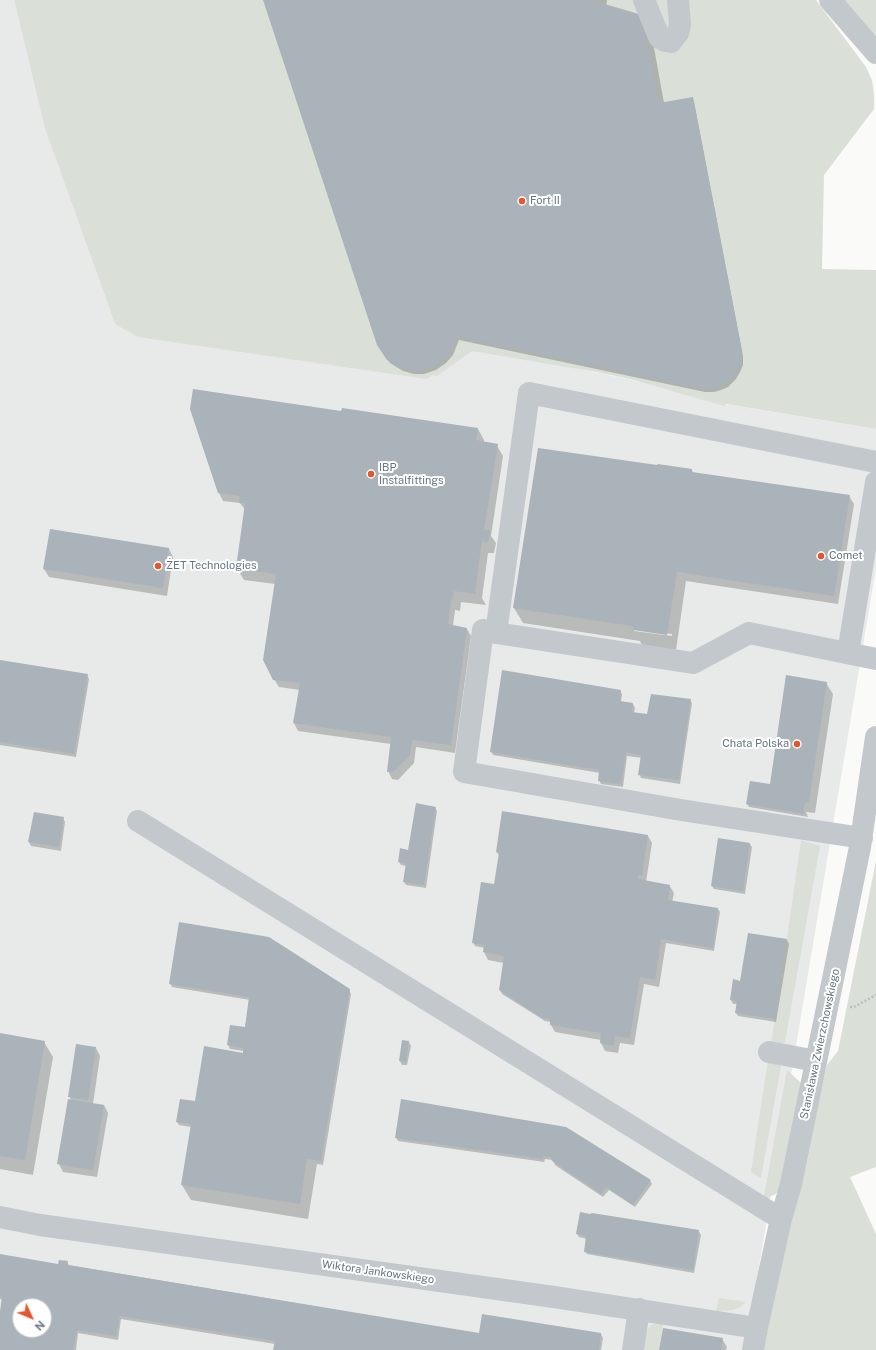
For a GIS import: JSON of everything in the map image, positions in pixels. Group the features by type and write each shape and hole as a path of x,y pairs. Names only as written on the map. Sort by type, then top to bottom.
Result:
{"street":[{"path":"644,0 659,37 670,42 678,33 680,24 678,0"},
{"path":"830,0 876,53"},
{"path":"496,632 529,393 876,462"},
{"path":"848,653 876,482"},
{"path":"862,838 681,810 464,772 483,630 693,663 749,633 876,659"},
{"name":"Stanisława Zwierzchowskiego","path":"753,1350 781,1219 791,1184 862,838 876,737"},
{"path":"138,821 781,1219"},
{"path":"769,1052 816,1062"},
{"name":"Wiktora Jankowskiego","path":"0,1217 40,1225 639,1309 757,1328"},
{"path":"633,1350 639,1309"}],"shaded area":[{"path":"0,0 14,0 45,129 115,324 469,346 699,394 724,404 876,429 876,568 745,1350 0,1350"},
{"path":"14,0 816,0 866,67 872,80 874,109 824,175 822,269 876,270 876,429 726,404 724,406 634,380 472,351 437,376 432,375 427,379 138,337 115,324 45,129"},
{"path":"841,0 876,0 876,37"},
{"path":"801,840 820,846 785,1042 771,1044 787,939"},
{"path":"876,861 876,1167 850,1177 876,1234 876,1350 764,1350 780,1259 827,1065 838,1051"},
{"path":"768,1060 781,1066 761,1178 751,1172"},
{"path":"787,1070 803,1085 780,1190 767,1198 764,1196"},
{"path":"719,1298 746,1302 733,1310 716,1311"},
{"path":"656,1323 663,1323 659,1350 646,1350 644,1345 646,1332 650,1326"}],"building":[{"name":"Fort II","path":"263,0 598,0 598,2 642,15 659,103 693,97 742,351 741,361 735,376 719,387 702,389 457,337 452,351 444,359 434,366 422,370 411,371 401,368 387,360 377,345"},
{"path":"193,389 341,411 342,408 478,428 476,440 498,444 484,530 490,530 488,542 482,541 475,591 476,594 454,591 453,600 451,599 448,624 467,628 451,745 412,740 410,755 393,772 387,772 391,737 293,723 300,683 273,680 263,660 276,574 236,568 245,503 239,503 240,496 218,493 190,409"},
{"path":"538,448 692,469 692,472 850,495 834,596 677,572 667,635 633,630 633,626 513,608"},
{"path":"50,529 169,548 163,588 43,569"},
{"path":"0,660 88,674 74,754 0,742"},
{"path":"502,670 621,690 620,701 633,703 632,712 647,714 651,694 691,699 679,780 638,775 641,755 626,752 621,784 598,781 599,770 490,752"},
{"name":"Chata Polska","path":"786,675 827,682 809,802 805,803 803,812 805,812 805,814 746,804 750,781 770,784"},
{"path":"416,803 436,807 424,885 403,882 406,863 398,862 400,848 408,850"},
{"path":"502,811 648,835 642,876 638,875 638,879 670,885 668,900 718,908 713,948 661,939 655,980 640,977 630,1038 615,1036 614,1046 600,1043 601,1033 550,1025 550,1019 542,1018 499,990 504,956 483,952 484,945 472,943 481,882 494,884 499,853 496,852"},
{"path":"34,812 64,817 59,847 28,842"},
{"path":"718,838 750,843 743,891 711,886"},
{"path":"179,922 269,937 350,989 321,1161 307,1159 300,1204 181,1185 191,1124 176,1122 180,1099 195,1101 204,1046 243,1053 243,1048 227,1045 230,1025 245,1027 249,997 169,984"},
{"path":"748,933 787,939 775,1019 735,1013 737,1001 730,1000 733,979 740,981"},
{"path":"0,1033 45,1041 25,1160 0,1156"},
{"path":"402,1040 409,1041 406,1062 399,1061"},
{"path":"76,1044 96,1047 88,1100 68,1097"},
{"path":"68,1099 104,1105 93,1170 57,1164"},
{"path":"401,1099 566,1127 651,1180 633,1205 606,1187 601,1194 552,1161 551,1157 543,1156 543,1159 395,1138"},
{"path":"580,1212 699,1230 693,1270 584,1252 586,1236 576,1234"},
{"path":"0,1254 58,1264 59,1260 68,1261 67,1265 479,1333 482,1314 601,1333 599,1350 273,1350 275,1341 120,1316 116,1336 77,1330 73,1350 0,1350 0,1311 2,1297 0,1296"},
{"path":"663,1328 723,1338 721,1350 659,1350"}],"place":[{"name":"Fort II","path":"522,201"},
{"name":"IBP Instalfittings","path":"371,474"},
{"name":"Comet","path":"821,556"},
{"name":"ŻET Technologies","path":"158,566"},
{"name":"Chata Polska","path":"797,744"}]}
